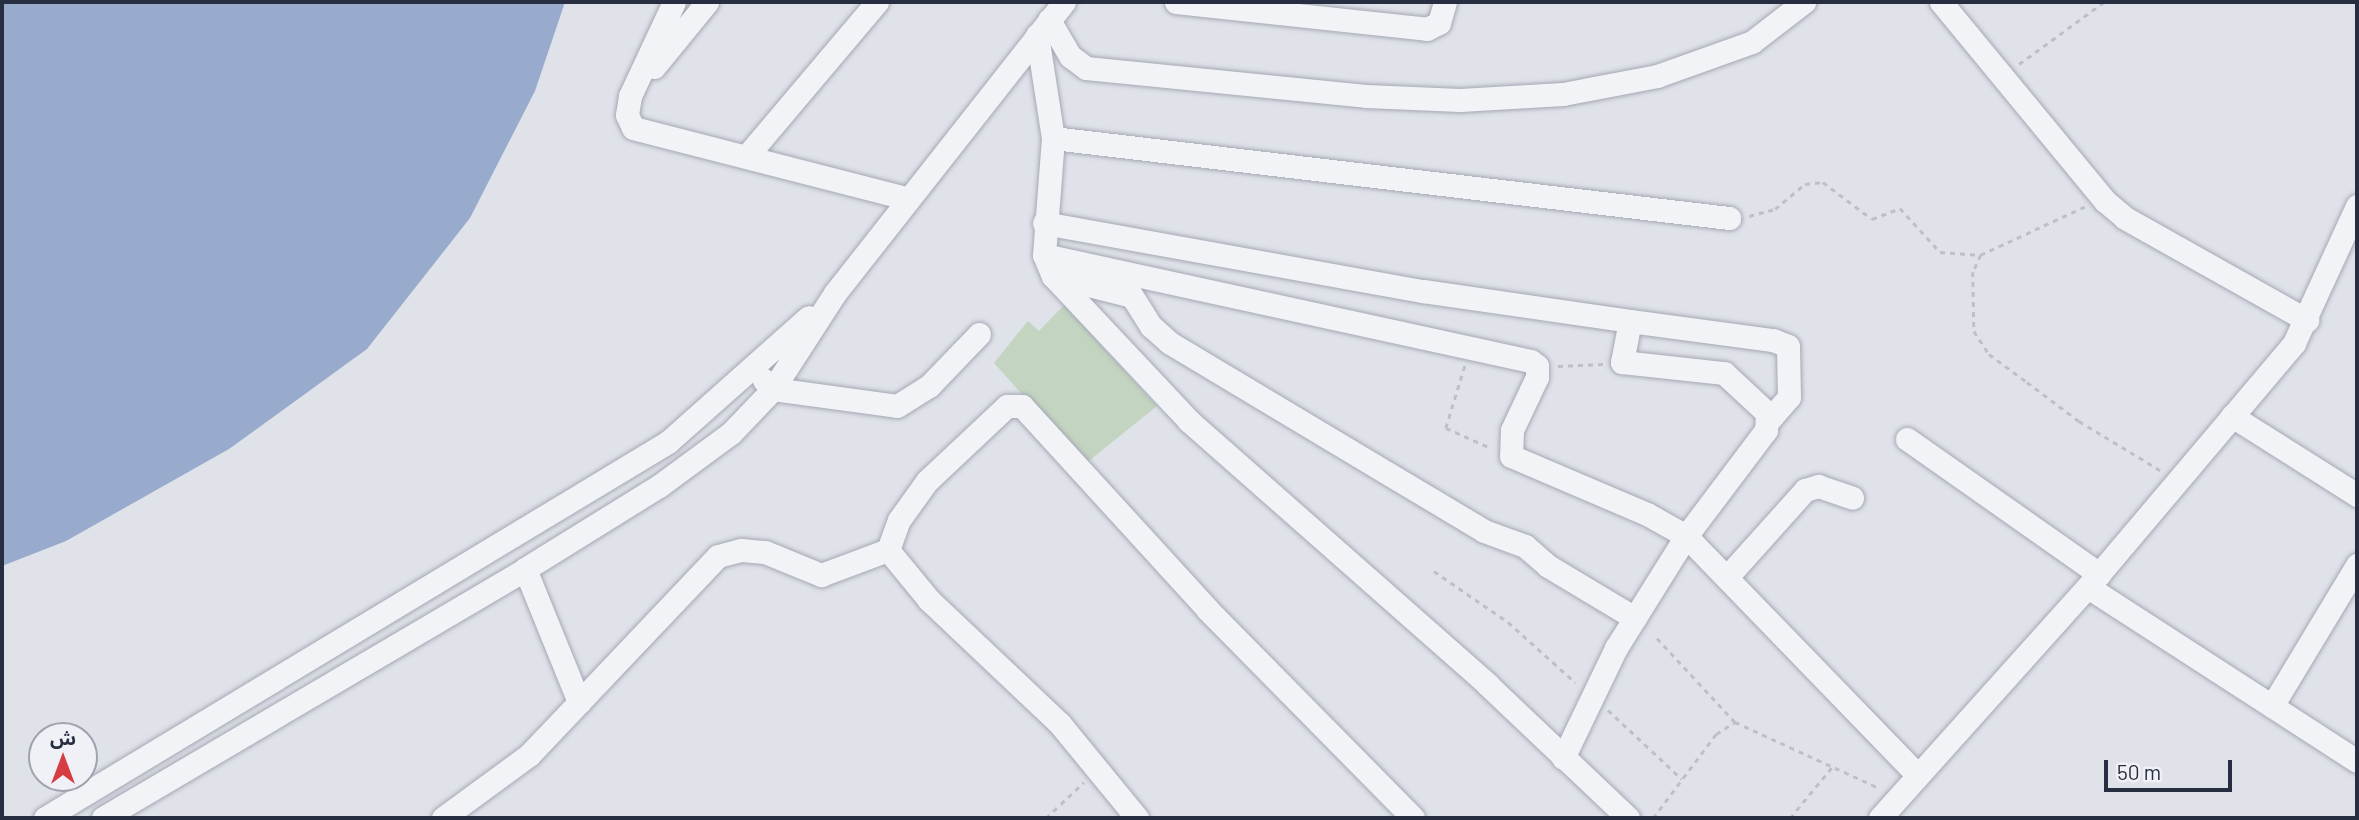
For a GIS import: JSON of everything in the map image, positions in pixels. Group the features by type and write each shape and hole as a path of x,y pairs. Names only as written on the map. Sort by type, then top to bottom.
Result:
{"street":[{"path":"674,2 630,96 627,114 633,128 906,198"},
{"path":"630,96 707,2"},
{"path":"746,157 877,2"},
{"path":"103,818 525,569 705,455 773,389 835,293 906,198 1064,2"},
{"path":"1176,2 1395,26 1434,27 1444,17 1439,5"},
{"path":"1043,28 1070,56 1086,68 1366,96 1460,100 1563,94 1657,76 1752,42 1804,2"},
{"path":"1941,2 2105,201 2125,218 2307,320"},
{"path":"1043,28 1053,138 1044,223 1048,266 1189,421 1488,685 1628,818"},
{"path":"1053,138 1728,218"},
{"path":"1880,818 2094,580 2232,416 2307,320 2356,215"},
{"path":"1044,223 1423,291 1773,340 1788,346 1789,397 1769,420 1686,536 1635,618 1563,758"},
{"path":"1048,266 1471,347 1531,361 1537,366 1535,384 1510,437 1511,456 1647,514 1686,536 1918,775"},
{"path":"1048,266 1132,296 1151,326 1170,344 1483,531 1525,546 1548,566 1635,618"},
{"path":"45,818 668,442 752,370 835,293"},
{"path":"1630,321 1622,362 1724,373 1769,420"},
{"path":"752,370 773,389 884,408 897,406 929,386 979,334"},
{"path":"443,818 529,755 718,556 754,550 821,575 888,550 899,520 928,481 1007,406 1022,406 1208,610 1413,818"},
{"path":"2232,416 2357,495"},
{"path":"1907,439 2094,580 2272,706 2357,761"},
{"path":"1727,577 1805,490 1818,486 1840,490 1852,498"},
{"path":"563,507 582,533"},
{"path":"888,550 929,600 1060,724 1137,818"},
{"path":"2272,706 2357,565"},
{"path":"525,569 579,702"}],"path":[{"path":"2002,76 2104,2"},
{"path":"1728,218 1775,209 1805,184 1823,182 1872,219 1900,208 1940,253 1981,255 2105,201"},
{"path":"1981,255 1973,272 1971,316 1989,354 2079,421 2178,481"},
{"path":"1471,347 1446,428 1511,456"},
{"path":"1537,366 1622,362"},
{"path":"1434,571 1508,622 1682,779"},
{"path":"1657,638 1735,722 1897,798"},
{"path":"1653,818 1716,734 1735,722"},
{"path":"1790,818 1832,767"},
{"path":"1046,818 1096,771"}],"green space":[{"path":"1064,305 1157,406 1085,464 994,363 1028,321 1039,331"}],"water":[{"path":"2,2 565,2 535,91 470,218 367,349 229,449 66,541 2,566"}]}
